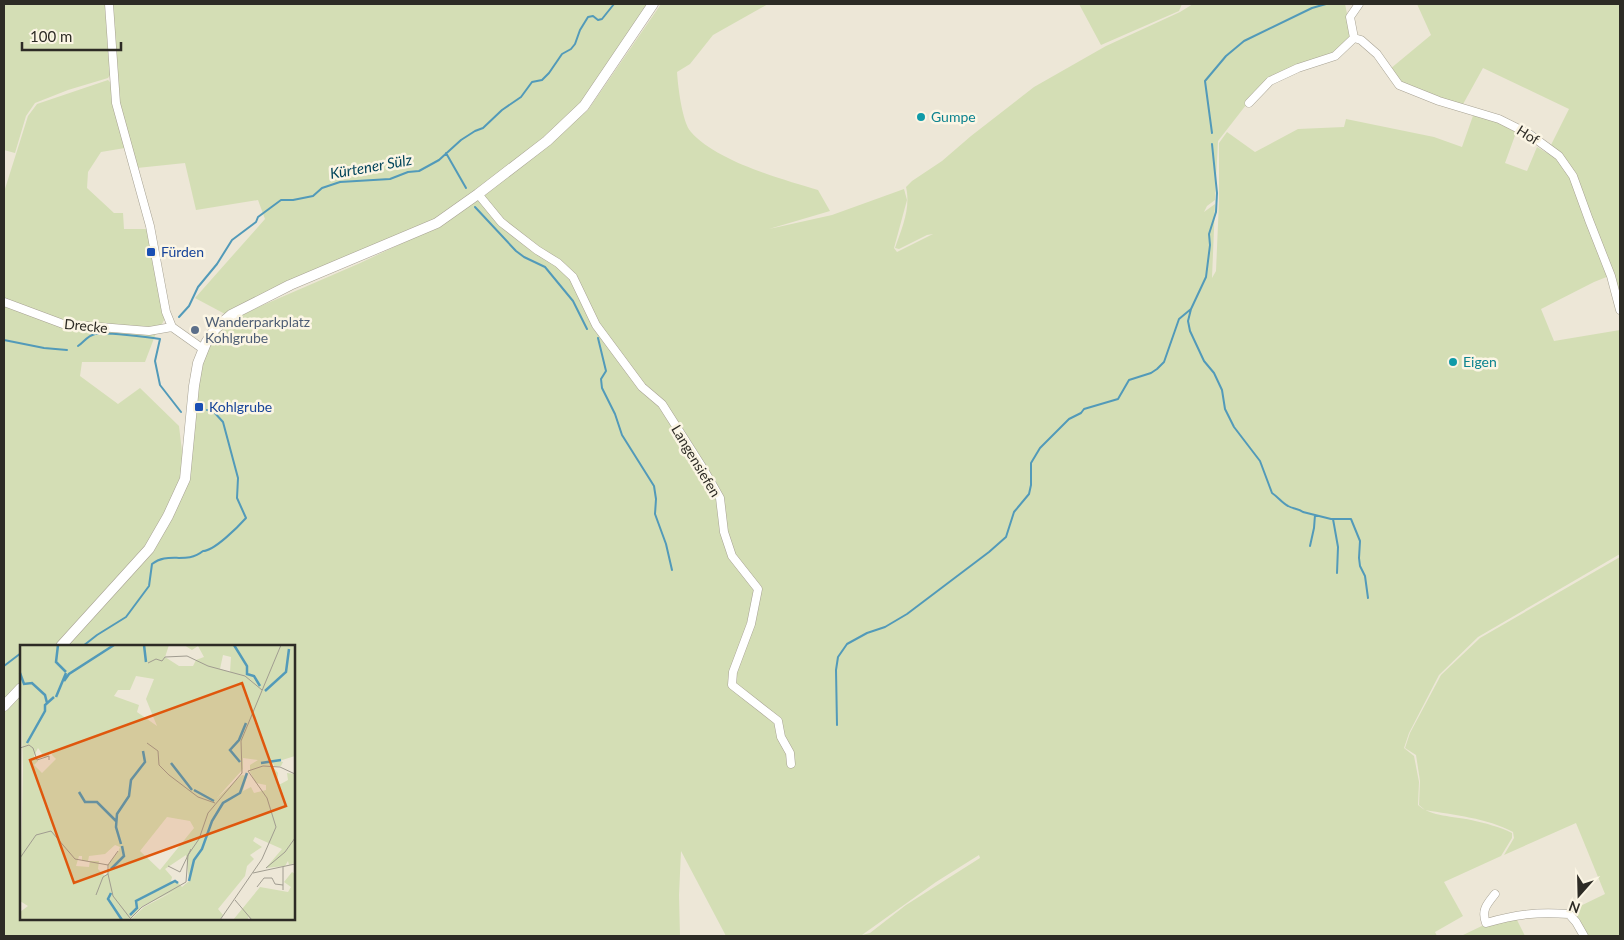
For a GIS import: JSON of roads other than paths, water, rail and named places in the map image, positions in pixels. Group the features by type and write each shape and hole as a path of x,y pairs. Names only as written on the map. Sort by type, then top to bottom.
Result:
{"main road":[{"path":"62,645 149,549 168,516 185,478 195,379 203,349 215,329 231,315 290,285 437,223 478,194 547,140 584,106 653,4"},
{"path":"4,706 20,689"}],"street":[{"path":"109,4 115,98 150,226 166,312 172,327 203,349"},
{"path":"1249,103 1270,80 1298,68 1335,56 1354,38 1350,17 1359,4"},
{"name":"Hof","path":"1354,38 1360,40 1377,54 1399,85 1440,101 1499,118 1529,134 1559,156 1573,176 1611,276 1620,310"},
{"name":"Langensiefen","path":"478,194 501,222 537,250 558,263 572,277 596,325 642,387 662,404 720,498 724,532 732,556 758,589 749,630 733,672 732,685 778,721 781,738 790,753 791,764"},
{"name":"Drecke","path":"4,302 63,324 149,331 172,327"},
{"path":"1495,894 1484,909 1483,915 1486,923 1514,915 1568,914 1576,922 1584,936"}],"waterway":[{"name":"Kürtener Sülz","path":"179,317 189,306 198,287 217,264 232,240 281,200 313,196 322,188 340,182 390,179 408,172 419,171 439,160 461,140 483,128 502,110 521,97 532,82 542,80 562,54 571,49 575,44 580,30 588,17 593,16 598,20 602,19 614,4"},
{"path":"1212,133 1205,81 1226,56 1244,41 1312,8 1326,4"},
{"path":"837,725 836,670 838,657 847,644 867,633 885,627 907,614 1006,537 1014,512 1029,494 1031,463 1040,448 1069,419 1081,413 1084,409 1118,399 1129,380 1151,373 1164,362 1179,319 1191,309 1206,277 1210,245 1209,234 1216,212 1217,193 1212,144"},
{"path":"446,153 466,188"},
{"path":"475,207 516,251 545,267 573,301 587,329"},
{"path":"1191,309 1188,321 1190,331 1204,361 1214,373 1222,390 1225,409 1234,427 1260,461 1272,493 1286,505 1303,512 1331,519 1351,519 1360,541 1360,566 1365,576 1368,598"},
{"name":"Kürtener Sülz","path":"78,346 95,334 117,334 160,339 155,361 160,385 181,412"},
{"path":"598,338 606,371 601,379 602,388 615,414 622,435 654,486 656,499 655,514 666,544 672,570"},
{"path":"4,340 44,348 67,350"},
{"name":"Kürtener Sülz","path":"84,645 126,617 149,586 152,564 164,558 190,557 208,550 226,538 246,518 237,498 238,478 223,422 213,411 207,410"},
{"path":"1310,546 1315,515"},
{"path":"1333,519 1338,547 1337,573"},
{"name":"Kürtener Sülz","path":"4,666 20,654"}],"place":[{"name":"Gumpe","path":"921,117"},
{"name":"Fürden","path":"151,252"},
{"name":"Wanderparkplatz Kohlgrube","path":"195,330"},
{"name":"Eigen","path":"1453,362"},
{"name":"Kohlgrube","path":"199,407"}]}
